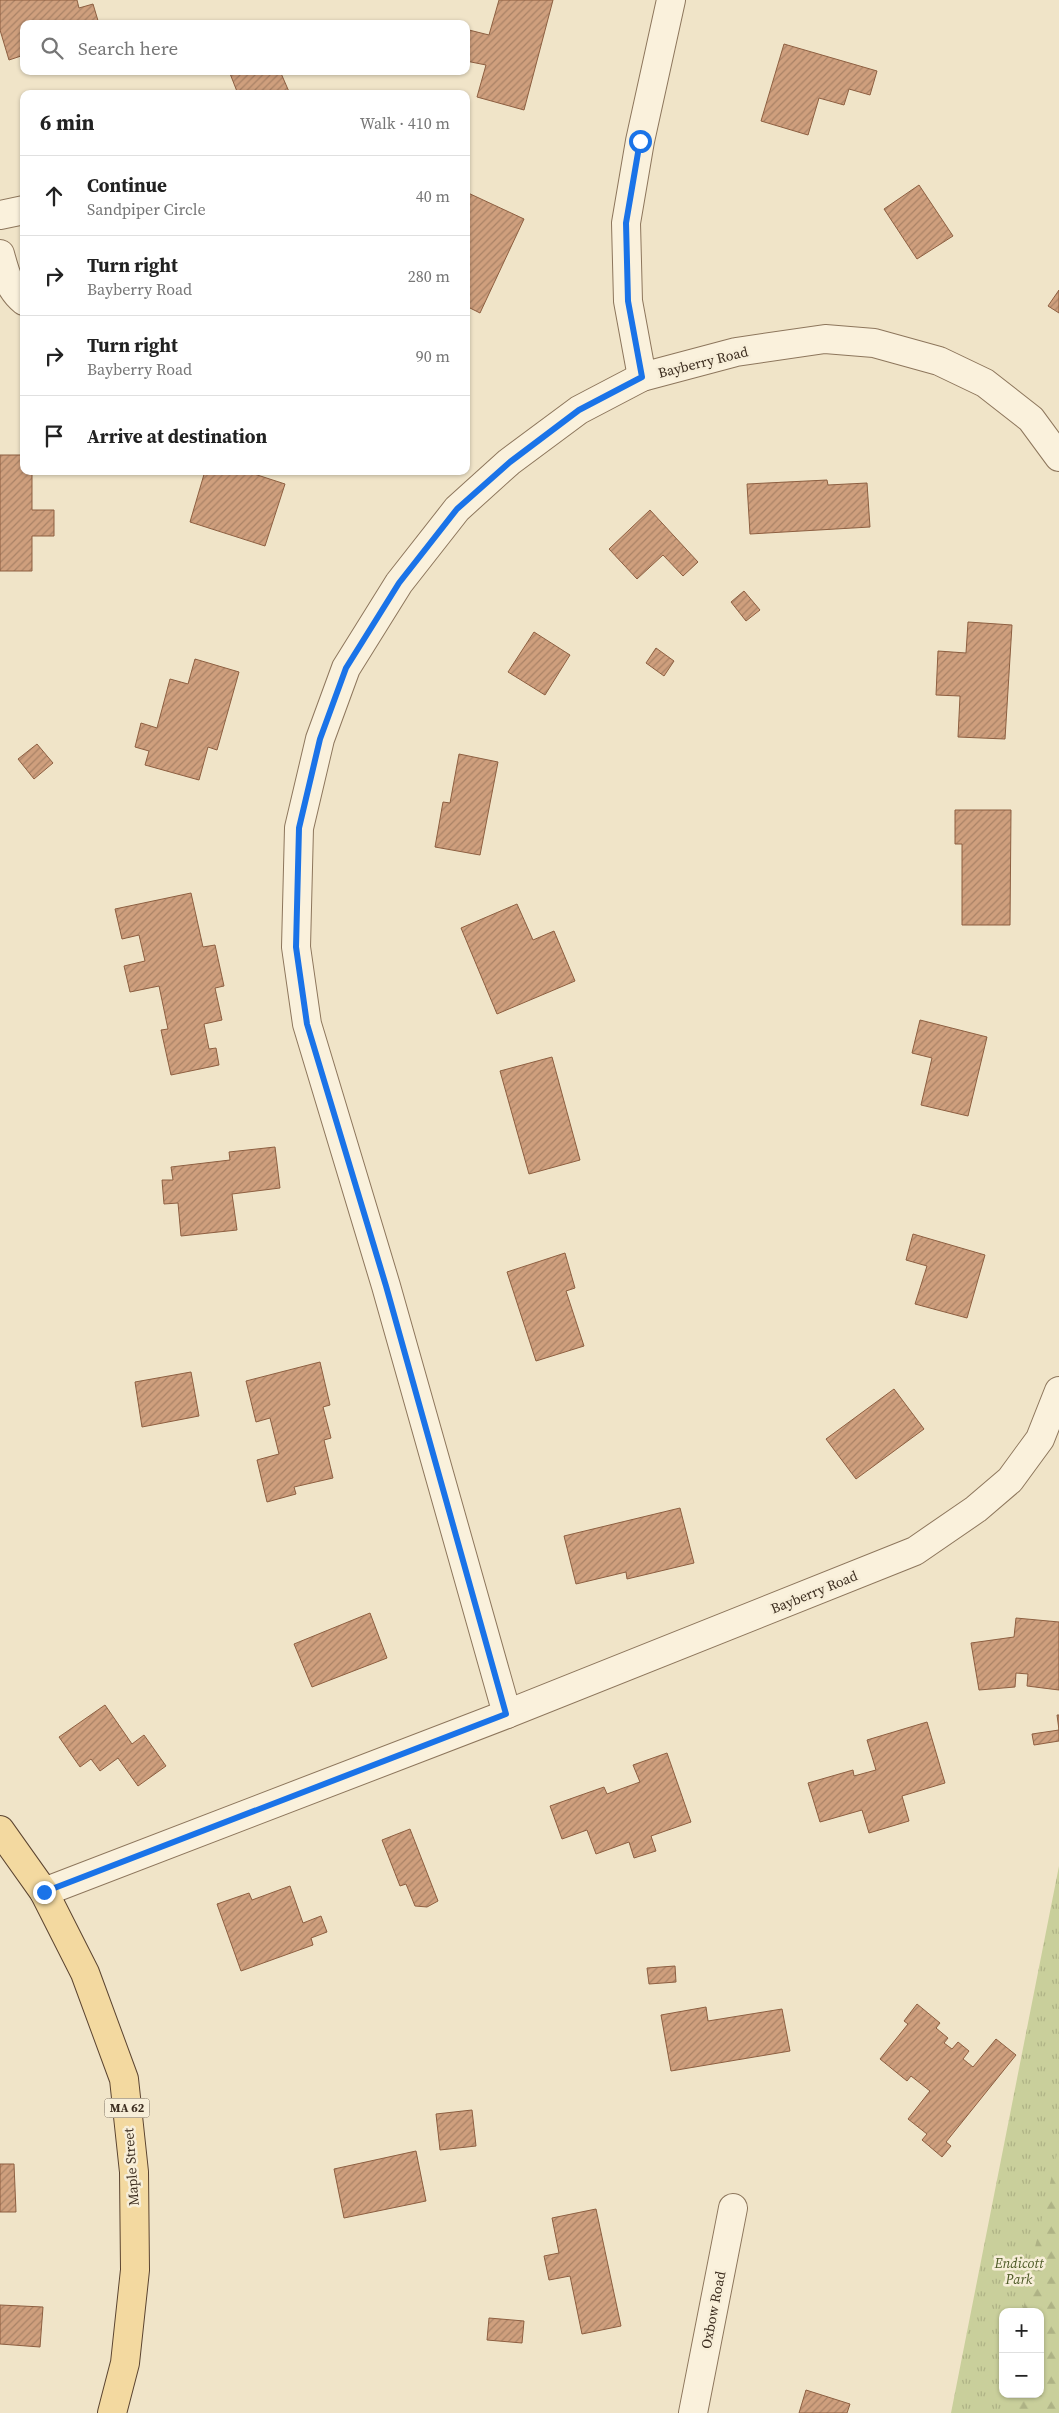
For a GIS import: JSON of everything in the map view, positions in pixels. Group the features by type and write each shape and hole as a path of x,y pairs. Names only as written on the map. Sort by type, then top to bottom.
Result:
{"main road":[{"name":"Maple Street","path":"0,1830 44,1892 85,1973 124,2080 134,2172 135,2270 125,2363 112,2413"}],"street":[{"path":"642,377 628,301 626,223 640,141 671,0"},
{"path":"0,215 20,211"},
{"path":"0,254 7,279 12,289 20,297"},
{"name":"Bayberry Road","path":"506,1714 386,1286 307,1024 296,947 299,828 320,739 346,668 399,583 457,509 510,462 579,410 642,377 736,352 825,339 874,343 939,361 985,383 1031,419 1059,457"},
{"name":"Bayberry Road","path":"44,1892 506,1714 915,1551 976,1509 1010,1480 1040,1439 1059,1391"},
{"name":"Oxbow Road","path":"693,2413 733,2208"}],"green space":[{"name":"Endicott Park","path":"1059,1866 1059,2413 951,2413"},
{"path":"1059,2145 1059,2413 1008,2413 1010,2398 1044,2398 1044,2308 1024,2308 1028,2277"}],"building":[{"path":"0,0 77,0 79,8 93,4 98,20 20,20 20,56 9,60 0,30"},
{"path":"499,0 553,0 524,110 477,97 486,65 470,62 470,30 489,35"},
{"path":"784,44 877,71 870,95 849,89 844,105 819,98 808,135 761,121"},
{"path":"231,75 282,75 288,90 236,90"},
{"path":"919,185 953,236 917,259 884,209"},
{"path":"470,194 524,219 480,313 470,308"},
{"path":"1059,290 1059,313 1048,306"},
{"path":"0,455 20,455 20,475 32,475 32,510 54,510 54,536 32,536 32,571 0,571"},
{"path":"204,475 257,475 285,484 265,546 190,522"},
{"path":"827,480 828,485 867,483 870,527 750,534 747,484"},
{"path":"650,510 698,562 683,576 663,555 637,579 609,549"},
{"path":"744,591 760,610 746,621 731,602"},
{"path":"968,622 1012,625 1005,739 958,737 960,696 936,695 938,651 966,653"},
{"path":"534,632 570,655 545,695 508,672"},
{"path":"656,648 674,661 664,676 646,663"},
{"path":"195,659 239,672 217,750 208,747 199,780 145,765 149,751 135,747 141,723 157,728 170,679 188,684"},
{"path":"37,744 53,763 34,779 18,759"},
{"path":"459,754 498,762 480,855 435,847 443,802 450,803"},
{"path":"955,810 1011,810 1010,925 962,925 962,844 955,844"},
{"path":"191,893 203,947 215,945 224,986 215,988 222,1020 204,1024 209,1049 216,1048 219,1065 171,1075 161,1030 168,1029 159,986 130,992 124,966 145,961 139,935 122,939 115,909"},
{"path":"517,904 533,940 554,931 575,981 497,1014 461,928"},
{"path":"920,1020 987,1037 968,1116 921,1105 932,1058 912,1053"},
{"path":"552,1057 580,1160 529,1174 500,1071"},
{"path":"275,1147 280,1188 232,1194 237,1230 181,1236 178,1203 164,1204 162,1180 173,1180 171,1167 230,1160 229,1152"},
{"path":"913,1234 985,1255 967,1318 915,1304 927,1266 906,1260"},
{"path":"565,1253 575,1288 566,1291 584,1346 536,1361 507,1272"},
{"path":"320,1362 330,1405 323,1407 331,1438 324,1440 333,1478 294,1487 296,1494 267,1502 257,1460 279,1454 270,1418 256,1422 246,1381"},
{"path":"191,1372 199,1416 142,1427 135,1382"},
{"path":"894,1389 924,1429 856,1479 826,1439"},
{"path":"680,1508 694,1563 627,1579 626,1572 576,1584 564,1536"},
{"path":"370,1613 387,1658 312,1687 294,1644"},
{"path":"1016,1618 1059,1622 1059,1690 1027,1686 1028,1674 1016,1673 1015,1687 979,1690 971,1643 1014,1637"},
{"path":"105,1705 132,1744 144,1735 166,1766 138,1786 118,1758 100,1771 91,1759 80,1767 59,1737"},
{"path":"927,1722 945,1783 902,1796 909,1821 869,1833 862,1810 820,1822 808,1783 853,1770 854,1776 876,1770 867,1740"},
{"path":"1059,1730 1059,1741 1034,1745 1032,1734"},
{"path":"667,1753 691,1822 651,1836 656,1851 634,1858 629,1842 596,1854 587,1830 562,1839 550,1806 604,1787 607,1794 640,1782 633,1765"},
{"path":"410,1829 438,1901 427,1907 415,1906 406,1884 400,1886 382,1840"},
{"path":"290,1886 303,1923 321,1916 327,1932 311,1938 313,1945 241,1971 217,1904 249,1893 252,1900"},
{"path":"675,1966 676,1982 649,1984 647,1968"},
{"path":"917,2004 940,2023 936,2028 948,2038 944,2043 952,2049 958,2042 969,2051 963,2059 973,2067 996,2039 1016,2055 946,2142 951,2146 942,2157 922,2140 927,2134 908,2119 930,2091 911,2076 907,2081 880,2059 908,2024 904,2021"},
{"path":"706,2007 708,2021 782,2009 790,2051 671,2071 661,2015"},
{"path":"472,2110 476,2146 440,2150 436,2114"},
{"path":"416,2151 426,2201 344,2218 334,2169"},
{"path":"0,2164 14,2164 16,2212 0,2212"},
{"path":"596,2209 621,2326 582,2334 570,2276 549,2280 544,2256 559,2253 552,2218"},
{"path":"0,2305 43,2307 40,2347 0,2344"},
{"path":"489,2318 524,2321 522,2343 487,2340"},
{"path":"806,2390 850,2404 847,2413 799,2413"}],"route":[{"path":"44,1892 506,1714 386,1286 307,1024 296,947 299,828 320,739 346,668 399,583 457,509 510,462 579,410 642,377 628,301 626,223 640,141"}]}
